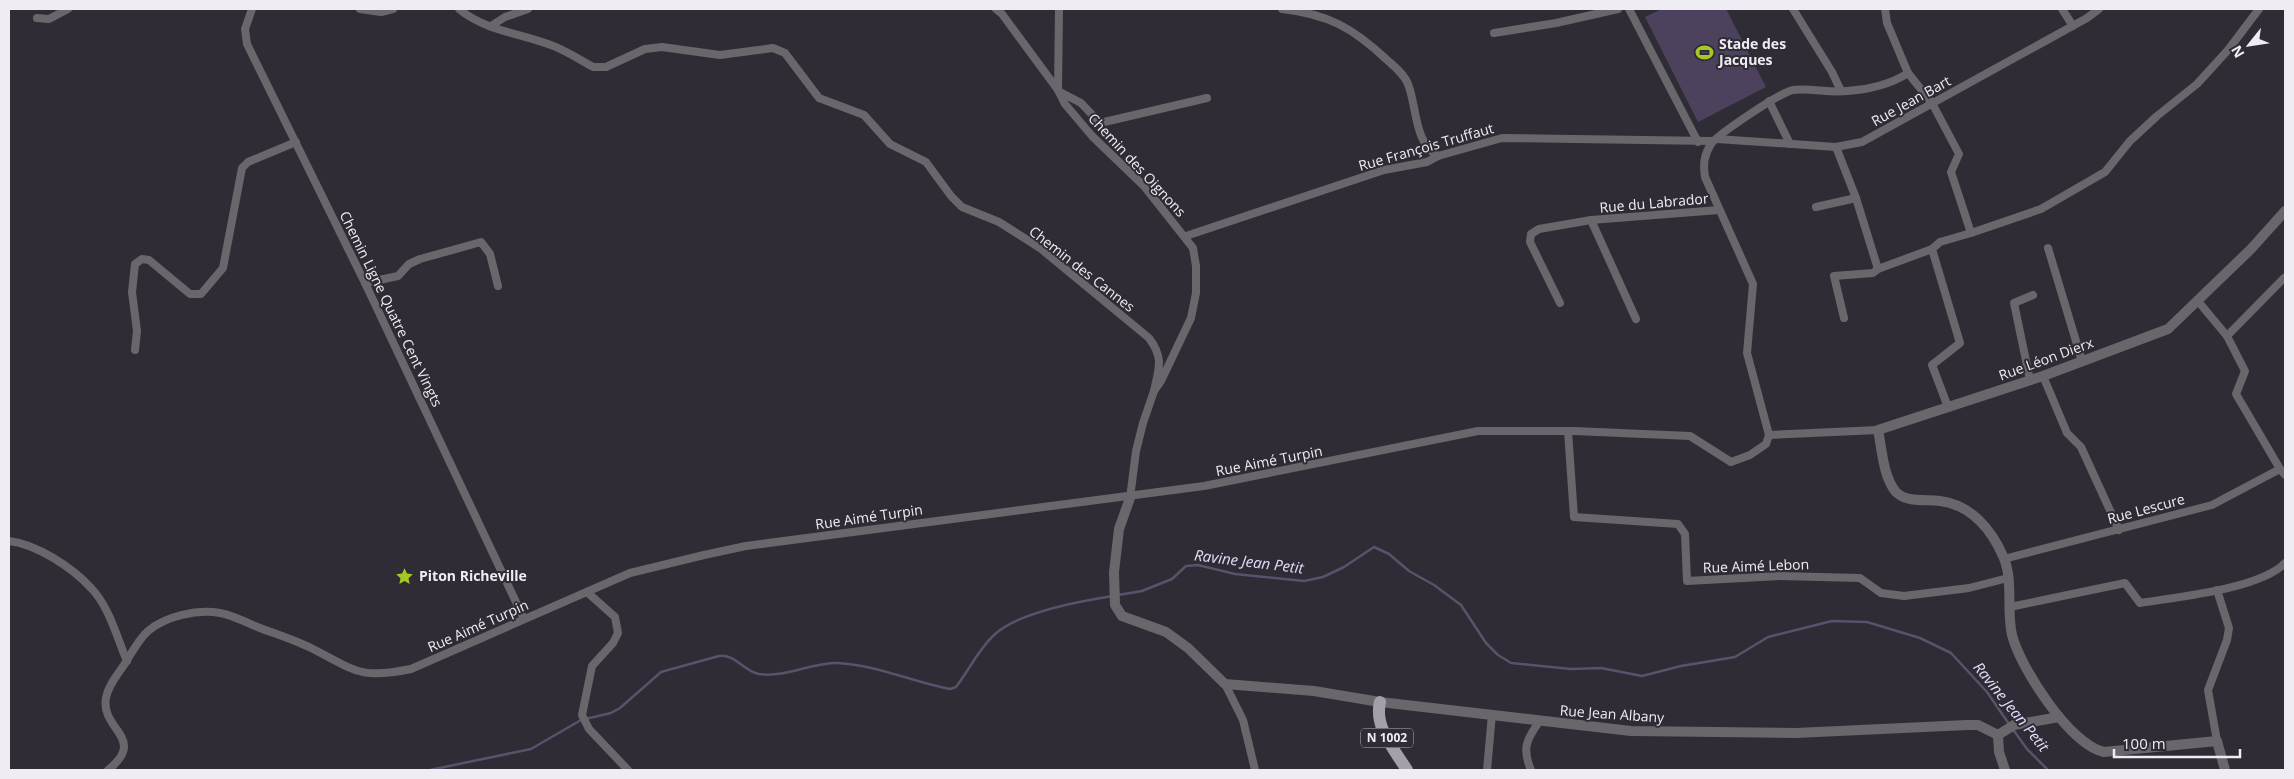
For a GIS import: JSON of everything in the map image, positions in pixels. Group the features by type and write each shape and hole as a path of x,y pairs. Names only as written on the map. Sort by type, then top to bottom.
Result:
{"main road":[{"name":"N 1002","path":"1380,702 1377,713 1381,729 1407,770"}],"street":[{"path":"37,18 49,19 68,9"},
{"name":"Chemin Ligne Quatre Cent Vingts","path":"252,9 245,29 247,44 365,283 524,620"},
{"path":"360,9 380,12 394,9"},
{"name":"Chemin des Cannes","path":"459,9 512,35 550,44 593,67 600,68 606,68 644,49 662,47 720,55 772,48 785,53 819,98 864,115 890,144 926,162 951,196 962,207 999,222 1040,248 1149,338 1158,350 1160,362 1154,391"},
{"path":"491,26 505,17 528,9"},
{"name":"Chemin des Oignons","path":"996,9 1002,14 1058,90 1065,104 1092,136 1144,186 1186,236 1193,248 1196,266 1196,293 1191,318 1162,381 1154,391 1136,452 1130,498"},
{"path":"1059,9 1058,90 1082,103 1100,123 1207,98"},
{"path":"1282,9 1302,11 1343,25 1357,33 1392,64 1408,84 1423,140 1431,152 1438,156"},
{"path":"1494,33 1556,23 1618,9"},
{"path":"1629,9 1698,142"},
{"path":"1793,9 1832,72 1841,91"},
{"path":"1885,9 1887,23 1908,72 1932,103 1959,154 1951,172 1971,232"},
{"path":"2062,9 2073,26"},
{"name":"Rue Jean Bart","path":"1714,140 1836,147 1862,142 2073,26 2099,9"},
{"path":"1844,318 1834,276 1837,274 1873,273 1878,269 1932,249 1940,242 2041,210 2105,172 2130,141 2157,116 2197,84 2228,50 2258,9"},
{"path":"1769,435 1747,353 1753,284 1705,177 1703,166 1705,153 1714,140 1769,101 1792,90 1841,91 1897,81 1908,72"},
{"path":"1769,101 1790,144"},
{"name":"Rue François Truffaut","path":"1186,236 1384,170 1427,162 1438,156 1502,138 1698,142 1714,140"},
{"path":"135,350 137,331 132,292 135,264 142,259 149,260 190,294 201,294 223,268 244,165 296,142"},
{"path":"1836,147 1856,198 1878,269"},
{"path":"1816,206 1856,198"},
{"name":"Rue du Labrador","path":"1560,302 1530,242 1531,234 1539,229 1591,220 1719,210"},
{"name":"Rue Léon Dierx","path":"1769,435 1878,430 2043,376 2168,328 2251,248 2285,212"},
{"name":"Rue du Labrador","path":"1591,220 1636,319"},
{"path":"365,283 398,276 409,264 420,258 481,242 490,254 498,286"},
{"path":"2048,248 2082,361"},
{"path":"1932,249 1960,343 1932,365 1948,407"},
{"path":"2227,336 2284,278"},
{"path":"2030,380 2014,304 2033,295"},
{"path":"2197,300 2227,336 2245,371 2236,394 2283,472"},
{"path":"2043,376 2067,433 2081,446 2119,530"},
{"path":"1878,430 1888,476 1896,492 1907,498 1940,500 1962,508 1975,516 1990,531 2004,559 2008,578 2012,633 2017,651 2033,681 2059,717 2089,744 2104,752 2217,741"},
{"name":"Rue Aimé Turpin","path":"108,770 122,758 124,746 105,706 106,697 127,661 148,632 169,619 196,613 220,613 314,650 349,670 369,674 390,673 411,669 630,573 746,546 1130,498 1204,486 1478,431 1568,431 1690,436 1732,462 1750,455 1766,444 1769,435"},
{"name":"Rue Aimé Lebon","path":"1568,431 1574,517 1678,524 1685,534 1687,581 1780,576 1860,578 1881,593 1904,596 1969,588 2008,578"},
{"name":"Rue Lescure","path":"2004,559 2212,505 2283,472"},
{"path":"1130,498 1119,529 1115,605 1122,616 1166,632 1180,642 1225,684 1243,720 1255,770"},
{"path":"9,541 31,545 53,558 92,588 104,609 127,661"},
{"path":"2010,607 2124,583 2140,603 2217,590 2272,574 2285,564"},
{"path":"2217,590 2229,628 2227,640 2208,690 2217,741 2225,770"},
{"path":"587,592 615,617 618,633 613,643 592,666 583,719 628,770"},
{"name":"Rue Jean Albany","path":"1225,684 1314,692 1380,702 1492,714 1539,722 1631,731 1777,733 1973,725 2000,733"},
{"path":"1487,770 1492,714"},
{"path":"2005,770 1999,752 2000,733 2014,725 2059,717"},
{"path":"1531,770 1526,760 1527,739 1539,722"}],"shaded area":[{"name":"Stade des Jacques","path":"1662,9 1726,9 1766,87 1698,122 1645,17"}],"waterway":[{"name":"Ravine Jean Petit","path":"1118,595 1142,591 1172,579 1186,566 1198,565 1235,574 1304,581 1323,577 1344,567 1374,547 1389,554 1409,571 1434,585 1461,605 1486,643 1498,655 1511,663 1571,669 1601,668 1642,676 1681,666 1735,657 1768,637 1832,621 1867,622 1920,638 1951,653 1987,692 2009,724"},
{"name":"Ravine Jean Petit","path":"430,770 531,749 581,720 611,713 620,708 661,672 719,656 735,660 748,670 759,674 779,674 828,663 852,664 950,689 956,687 983,647 1004,627 1033,614 1050,609 1113,596"},
{"name":"Ravine Jean Petit","path":"2012,728 2027,749 2048,770"}],"place":[{"name":"Stade des Jacques","path":"1705,52"},
{"name":"Piton Richeville","path":"405,576"}]}
